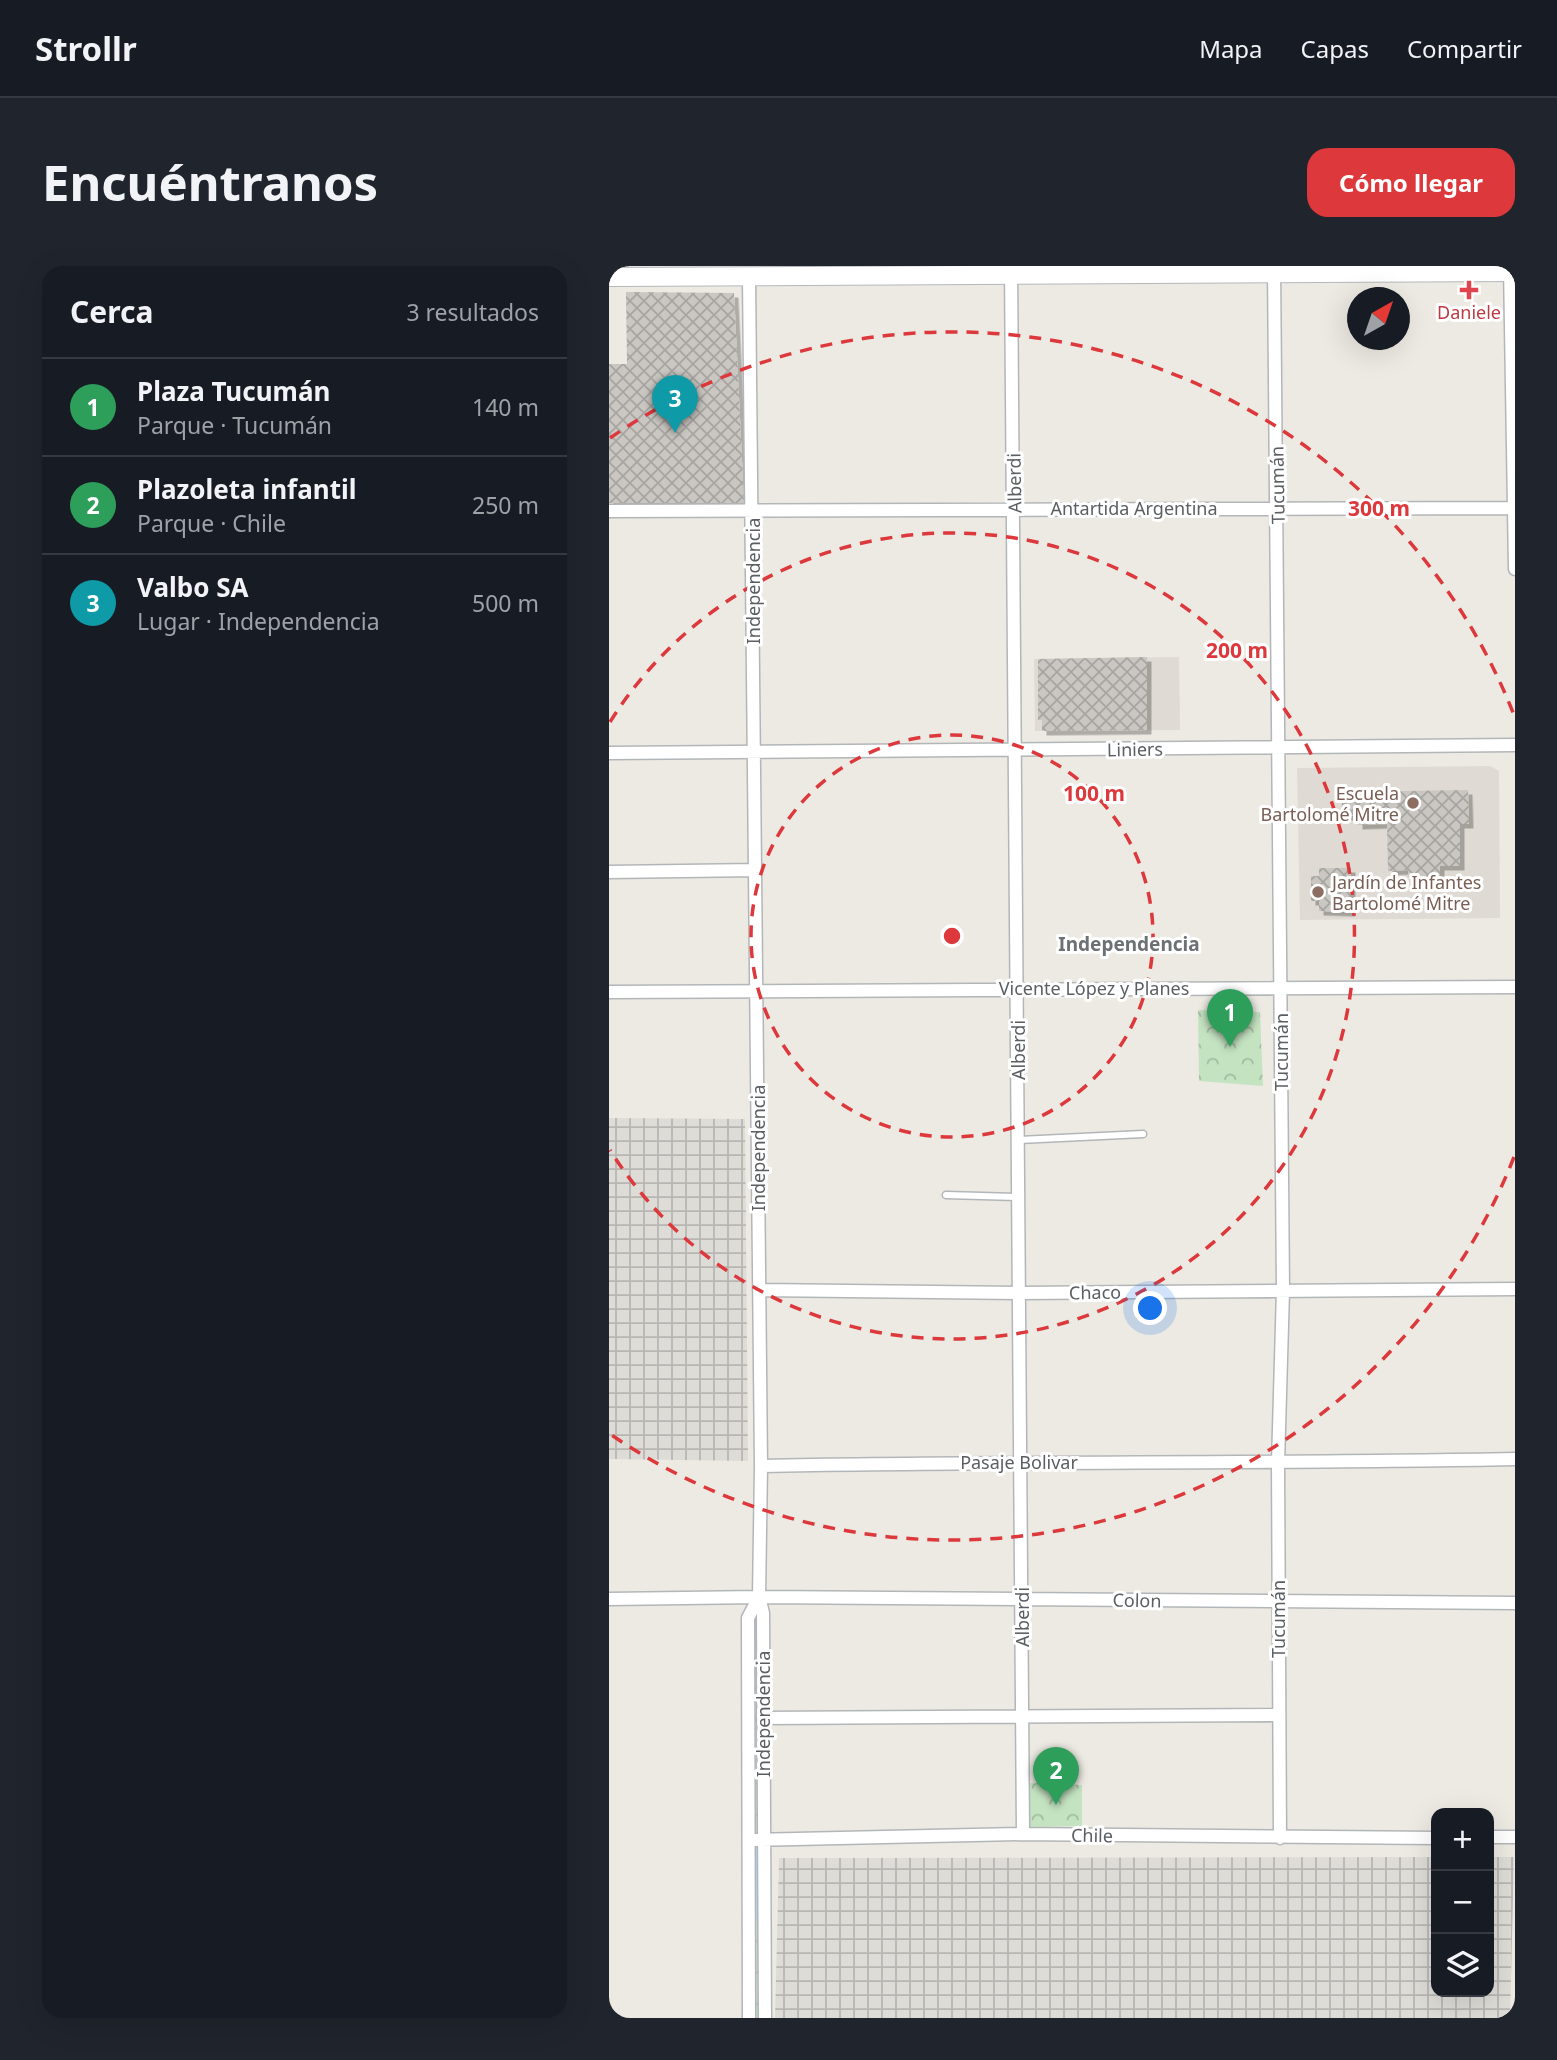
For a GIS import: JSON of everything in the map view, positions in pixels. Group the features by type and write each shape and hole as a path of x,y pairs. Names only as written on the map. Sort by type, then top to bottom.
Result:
{"main road":[{"path":"609,277 643,271 749,277 854,271 1512,270"}],"street":[{"name":"Tucumán","path":"1274,269 1283,1290 1278,1463 1280,1838"},
{"path":"1512,270 1515,569"},
{"name":"Alberdi","path":"1011,271 1015,509 1023,1834"},
{"name":"Independencia","path":"749,277 761,1466 759,1597 763,1613 765,2018"},
{"name":"Antartida Argentina","path":"609,511 1515,508"},
{"name":"Liniers","path":"609,753 1016,752 1279,746 1515,745"},
{"path":"609,872 755,870"},
{"name":"Vicente López y Planes","path":"609,992 1515,987"},
{"name":"Chaco","path":"759,1290 1020,1293 1515,1289"},
{"name":"Pasaje Bolivar","path":"761,1466 1021,1461 1278,1463 1515,1459"},
{"path":"749,2018 748,1618 759,1597"},
{"name":"Colon","path":"609,1599 759,1597 1515,1602"},
{"path":"763,1718 1279,1715"},
{"name":"Chile","path":"749,1840 1023,1834 1431,1838"},
{"path":"1494,1837 1515,1837"}],"lane":[{"path":"1019,1140 1143,1134"},
{"path":"946,1195 1019,1197"}],"shaded area":[{"path":"1179,657 1180,730 1035,731 1034,659"},
{"path":"1490,766 1499,771 1500,918 1300,920 1297,768"},
{"path":"609,1118 745,1119 748,1461 609,1459"},
{"path":"1431,1857 1431,1997 1494,1997 1494,1857 1514,1857 1510,2018 775,2018 779,1858"}],"green space":[{"path":"1198,1010 1260,1012 1263,1086 1199,1081"},
{"path":"757,1610 762,2018 755,2018 751,1619"},
{"path":"1029,1783 1082,1785 1082,1826 1029,1827"}],"building":[{"path":"626,292 734,293 744,503 609,503 609,364 627,364"},
{"path":"1147,657 1147,730 1042,731 1042,720 1038,720 1038,659"},
{"path":"1468,790 1469,824 1460,824 1460,866 1440,866 1440,877 1408,877 1408,870 1388,871 1387,824 1358,825 1358,816 1342,816 1342,792"},
{"path":"1319,868 1351,868 1351,912 1319,911 1319,901 1311,901 1311,876 1319,876"}],"waterway":[{"path":"758,1852 758,1914"}],"place":[{"name":"Daniele","path":"1469,290"},
{"name":"Valbo SA","path":"675,433"},
{"name":"Escuela Bartolomé Mitre","path":"1413,803"},
{"name":"Jardín de Infantes Bartolomé Mitre","path":"1318,892"},
{"name":"Plaza Tucumán","path":"1230,1047"},
{"name":"Plazoleta infantil","path":"1056,1805"}],"district":[{"name":"Independencia","path":"1129,944"}]}
